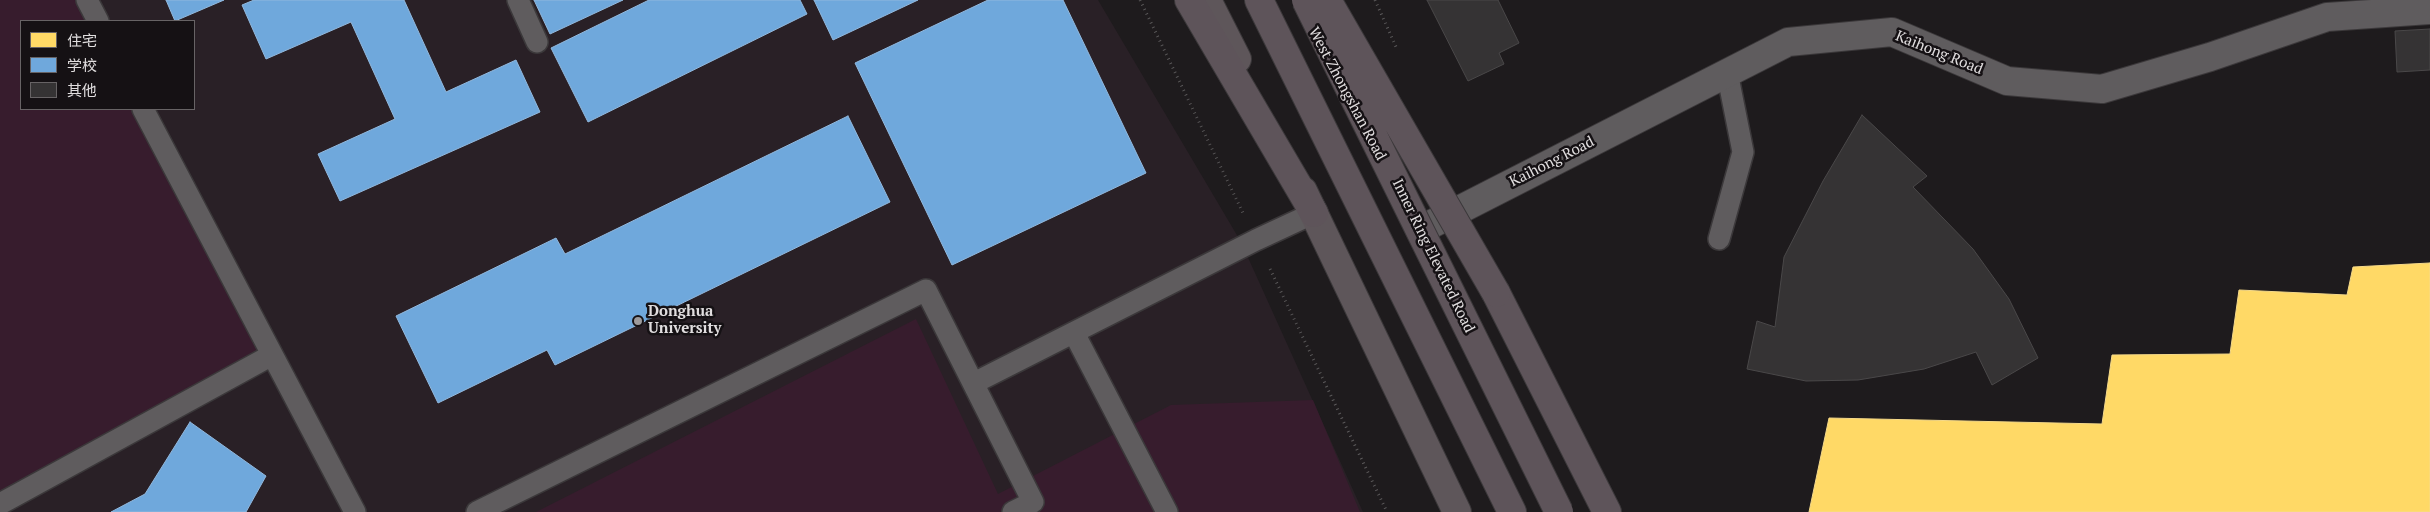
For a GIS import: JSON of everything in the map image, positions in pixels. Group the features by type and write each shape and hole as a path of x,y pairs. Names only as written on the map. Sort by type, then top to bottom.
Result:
{"highway":[{"path":"1189,0 1314,213"},
{"path":"1259,0 1512,512"},
{"name":"Inner Ring Elevated Road","path":"1306,0 1559,512"},
{"path":"1326,0 1420,230"},
{"path":"1326,0 1496,293 1607,512"}],"main road":[{"path":"1207,0 1314,213 1457,512"},
{"name":"West Zhongshan Road","path":"1296,0 1420,230 1554,512"}],"street":[{"name":"Kaihong Road","path":"1420,230 1788,42 1892,32 2007,81 2102,89 2210,57 2327,17 2430,10"}],"lane":[{"path":"86,0 97,20"},
{"path":"518,0 537,42"},
{"path":"1719,239 1743,152 1727,72"},
{"path":"144,110 355,512"},
{"path":"974,383 1256,240 1314,213"},
{"path":"477,512 926,290 1033,502 1013,512"},
{"path":"1074,333 1167,512"},
{"path":"0,504 272,355"}],"shaded area":[{"name":"Donghua University","path":"0,0 1098,0 1241,242 1363,512 0,512"},
{"path":"0,0 87,0 97,20 20,20 20,110 144,110 272,355 0,504"},
{"path":"916,319 998,494 1171,405 1313,400 1360,512 536,512"}],"building: 住宅":[{"path":"2430,263 2430,512 1809,512 1829,418 2102,424 2112,355 2230,354 2239,290 2347,295 2353,267"}],"building: 学校":[{"path":"166,0 224,0 177,20 175,20"},
{"path":"254,0 404,0 446,92 516,60 540,112 340,201 318,154 395,119 351,22 266,59 242,5"},
{"path":"534,0 623,0 550,34"},
{"path":"649,0 800,0 807,14 588,122 551,48"},
{"path":"814,0 918,0 833,40"},
{"path":"988,0 1063,0 1146,173 952,265 855,63"},
{"path":"848,116 890,202 555,365 547,350 438,403 396,316 556,238 565,254"},
{"path":"190,422 266,476 246,512 111,512 145,494"}],"building: 其他":[{"path":"1427,0 1498,0 1519,43 1499,53 1504,64 1468,81"},
{"path":"2430,29 2430,70 2397,72 2395,31"},
{"path":"1862,115 1927,176 1913,187 1973,249 2009,299 2038,358 1992,385 1976,352 1924,369 1858,380 1806,381 1747,369 1757,321 1775,327 1784,257 1823,181"}],"place":[{"name":"Donghua University","path":"638,321"}]}
